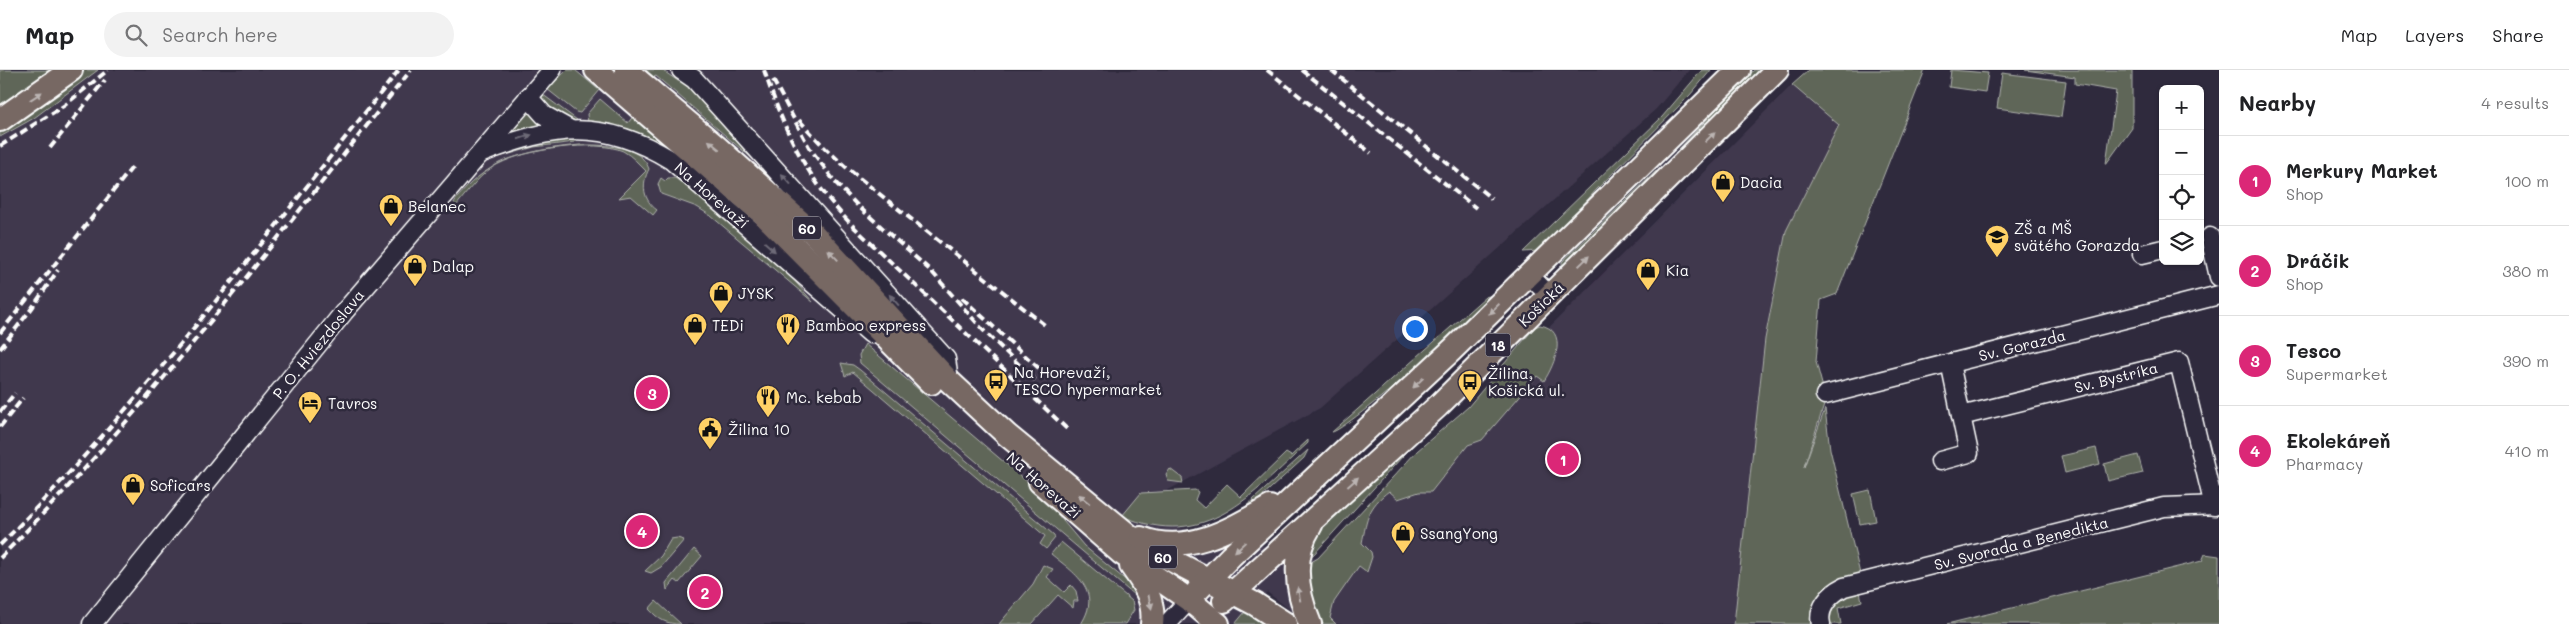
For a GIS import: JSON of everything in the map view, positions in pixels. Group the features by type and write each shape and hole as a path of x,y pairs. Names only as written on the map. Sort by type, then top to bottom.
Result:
{"main road":[{"path":"0,120 71,70"},
{"name":"Na Horevaží","path":"596,70 643,97 768,192 813,234 949,381 1007,434 1122,530 1144,546 1208,580"},
{"name":"Na Horevaží","path":"626,70 643,97 958,409 1121,553 1189,600"},
{"path":"1685,123 1719,70"},
{"name":"Košická","path":"1208,580 1301,489 1384,415 1739,70"},
{"name":"Košická","path":"1232,592 1438,406 1777,70"},
{"name":"Na Horevaží","path":"1122,530 1148,540 1168,543 1205,539 1226,533 1301,489"},
{"path":"1310,624 1300,600 1297,577 1301,549 1308,530 1317,515"},
{"path":"1121,553 1144,584 1149,594 1152,606 1152,624"},
{"name":"60","path":"1208,580 1273,614 1286,624"},
{"name":"18","path":"1189,600 1208,580"},
{"name":"18","path":"1210,621 1232,592"},
{"name":"60","path":"1189,600 1210,621"}],"street":[{"name":"P. O. Hviezdoslava","path":"92,624 344,312 552,70"},
{"path":"692,73 946,359 949,381"},
{"path":"528,97 544,115 570,129"},
{"name":"Na Horevaží","path":"479,154 531,135 570,129 613,134 648,146 671,160 863,330 908,360"},
{"path":"1655,152 1676,172"},
{"path":"2210,237 2219,277"},
{"path":"2142,254 2159,250"},
{"path":"1529,275 1549,295"},
{"name":"Sv. Gorazda","path":"1825,395 2219,295"},
{"name":"Sv. Bystríka","path":"1961,416 2179,362 2216,505"},
{"path":"1940,460 1969,453 1950,363"},
{"name":"Sv. Svorada a Benedikta","path":"1821,624 1823,608 1828,598 1844,588 2164,507 2216,505"},
{"path":"1167,624 1189,600"}],"shaded area":[{"path":"98,70 1689,70 1656,109 1320,408 1122,515 1318,558 1792,85 1839,125 1786,231 1765,339 1734,624 1308,624 1267,592 1240,624 0,624 0,137 34,118"}],"green space":[{"path":"0,70 98,70 34,118 0,137"},
{"path":"567,70 575,70 599,90 580,113 576,112 547,89"},
{"path":"646,70 662,70 678,81 692,84 776,179 656,76 654,77"},
{"path":"1702,70 1711,70 1690,95 1597,189 1546,247 1539,251 1523,252 1662,117"},
{"path":"1754,70 1763,70 1678,154 1677,151"},
{"path":"1809,70 1925,70 1837,294 1821,300 1816,362 1826,399 1804,467 1825,409 1830,449 1861,578 1847,582 1818,624 1734,624 1765,339 1786,231 1839,125 1792,85"},
{"path":"1951,70 1988,73 1985,92 1949,87"},
{"path":"2025,70 2132,70 2132,128 2106,164 2116,91 2075,84 2075,77"},
{"path":"2002,73 2066,81 2061,117 1997,108"},
{"path":"542,94 579,123 564,120 539,100"},
{"path":"600,99 628,123 634,115 735,200 673,151 651,139 636,133 588,123 587,114"},
{"path":"529,110 540,123 538,127 508,136 507,134"},
{"path":"578,137 575,142 534,147 496,158 530,144"},
{"path":"580,145 609,146 629,150 645,161 649,169 644,186 646,197 657,210 653,215 631,196 619,198 646,171 623,151 596,146 546,150"},
{"path":"491,168 476,182 456,206 455,201 466,188"},
{"path":"1656,171 1660,173 1566,268 1562,267 1562,262"},
{"path":"661,178 665,181 668,178 675,178 690,189 792,278 813,302 711,216 697,207 661,194 658,184"},
{"path":"1493,295 1468,322 1388,392 1332,432 1485,297"},
{"path":"1540,325 1549,328 1557,340 1555,357 1544,381 1537,376 1482,440 1468,445 1431,492 1419,492 1398,499 1389,491 1377,502 1367,520 1362,543 1371,552 1372,557 1367,572 1359,566 1334,602 1330,618 1336,624 1320,624 1313,611 1306,565 1318,558 1417,451 1468,407 1535,327"},
{"path":"865,344 1038,491 1084,546 1139,591 1141,601 860,363 859,355"},
{"path":"841,363 853,365 860,370 1054,535 1055,538 1046,549 1040,544 1045,536 853,372 845,376"},
{"path":"1308,440 1308,443 1246,499 1225,513 1203,522 1179,527 1152,525 1122,516 1141,493 1195,490 1198,492 1195,500 1204,508 1227,484 1241,497 1286,453 1291,456"},
{"path":"1412,446 1309,558 1312,542 1329,517 1357,491"},
{"path":"2096,448 2100,464 2065,473 2061,456"},
{"path":"1308,450 1304,458 1249,508 1233,515 1243,509"},
{"path":"2138,455 2143,473 2108,481 2104,464"},
{"path":"1170,469 1182,478 1183,483 1168,481 1166,475"},
{"path":"1870,490 1876,521 1860,524 1853,494"},
{"path":"671,539 684,540 661,567 651,573 645,571 661,556"},
{"path":"1061,542 1132,601 1134,610 1125,624 1081,624 1087,612 1089,601 1087,592 1083,583 1051,554"},
{"path":"694,549 702,556 679,583 675,580 667,590 666,583"},
{"path":"2205,554 2219,556 2219,624 1947,624 2202,561"},
{"path":"1043,565 1053,569 1047,577 1064,592 1071,585 1076,591 1078,601 1074,601 1073,608 1058,595 1032,624 999,624 1033,584"},
{"path":"1860,592 1862,601 1838,608 1841,624 1827,624 1830,609 1840,596"},
{"path":"656,601 681,624 667,622 653,613 649,609"},
{"path":"1245,612 1267,624 1235,624"}],"railway":[{"path":"0,146 65,105 108,70"},
{"path":"0,545 106,432 156,373 255,253 399,70"},
{"path":"0,558 109,441 161,381 262,258 411,70"},
{"path":"764,70 780,114 799,155 838,211 1067,429"},
{"path":"1267,70 1371,153"},
{"path":"1302,70 1476,208"},
{"path":"1331,70 1492,199"},
{"path":"50,148 105,80"},
{"path":"773,80 809,147 835,182 859,207 931,271 983,330 1035,380"},
{"path":"799,120 848,169 1046,326"},
{"path":"0,333 134,165"},
{"path":"0,349 32,308 58,270"},
{"path":"962,298 1043,372"},
{"path":"0,412 15,393"},
{"path":"0,427 23,398"}],"place":[{"name":"Dacia","path":"1723,203"},
{"name":"Belanec","path":"391,227"},
{"name":"ZŠ a MŠ svätého Gorazda","path":"1997,258"},
{"name":"Dalap","path":"415,287"},
{"name":"Kia","path":"1648,291"},
{"name":"JYSK","path":"721,314"},
{"name":"TEDi","path":"695,346"},
{"name":"Bamboo express","path":"788,346"},
{"name":"Tesco","path":"652,393"},
{"name":"Na Horevaží, TESCO hypermarket","path":"996,402"},
{"name":"Žilina, Košická ul.","path":"1470,403"},
{"name":"Mc. kebab","path":"768,418"},
{"name":"Tavros","path":"310,424"},
{"name":"Žilina 10","path":"710,450"},
{"name":"Merkury Market","path":"1563,459"},
{"name":"Soficars","path":"133,506"},
{"name":"Ekolekáreň","path":"642,531"},
{"name":"SsangYong","path":"1403,554"},
{"name":"Dráčik","path":"705,592"}]}
